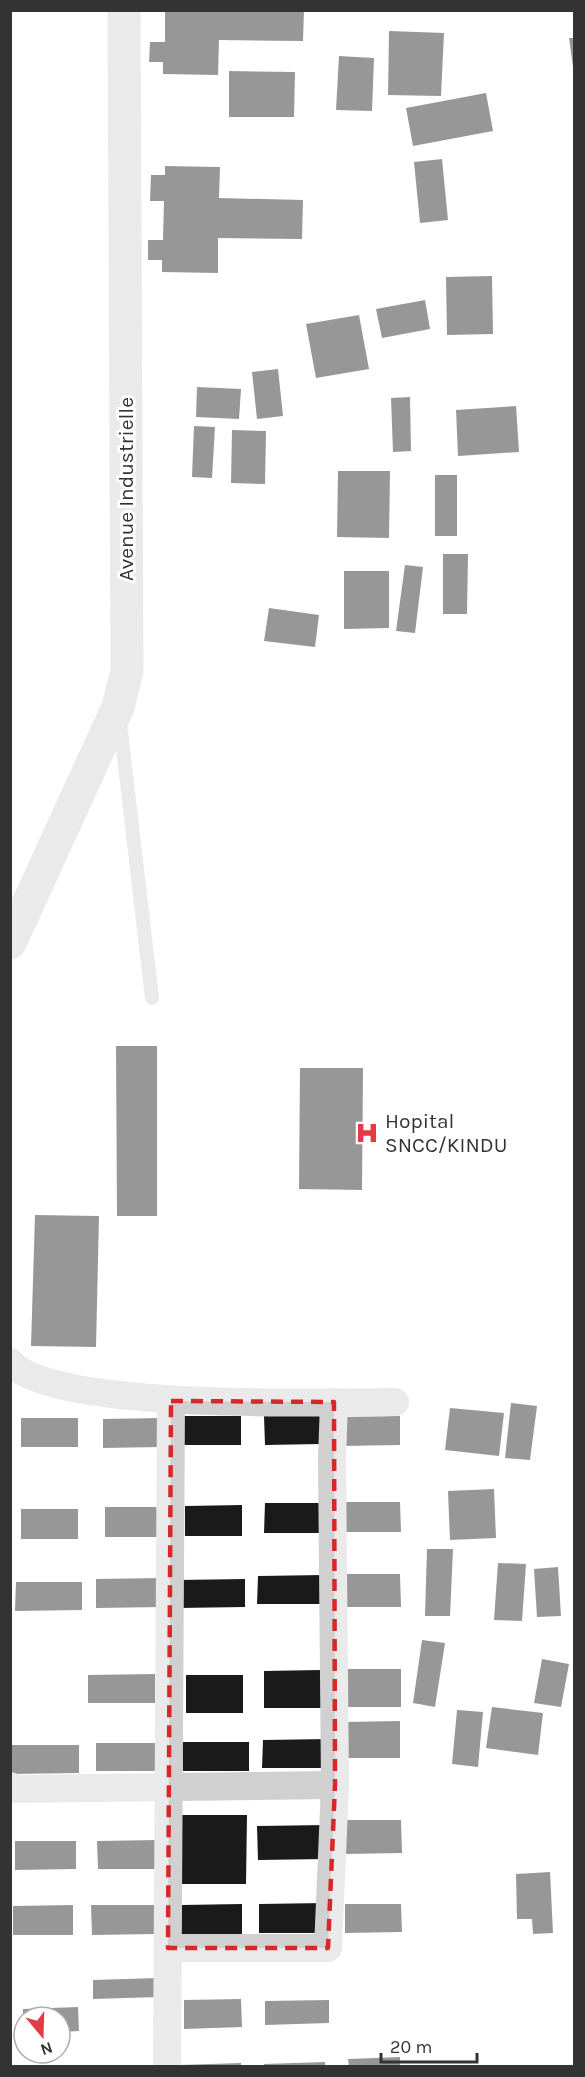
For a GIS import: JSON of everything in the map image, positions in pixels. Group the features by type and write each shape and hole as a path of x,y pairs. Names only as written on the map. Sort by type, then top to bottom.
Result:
{"street":[{"name":"Avenue Industrielle","path":"10,943 118,707 127,671 124,10"},
{"path":"10,1362 18,1371 64,1387 171,1401 395,1402"},
{"path":"167,2067 171,1401"},
{"path":"168,1948 328,1948 335,1785 332,1458 334,1402"},
{"path":"10,1786 13,1789 335,1785"}],"lane":[{"path":"118,707 152,998"}],"highlighted area":[{"path":"171,1401 334,1402 335,1785 328,1948 168,1948"}],"building":[{"path":"165,10 304,10 303,41 219,40 218,75 163,74 163,62 149,62 150,42 165,42"},
{"path":"389,31 444,33 441,96 388,95"},
{"path":"569,38 574,38 574,67 573,67"},
{"path":"339,56 374,58 372,111 336,110"},
{"path":"229,71 295,72 294,117 229,117"},
{"path":"486,93 493,131 413,146 406,108"},
{"path":"442,159 448,220 420,223 414,162"},
{"path":"165,166 220,167 219,198 303,200 302,239 218,238 218,273 162,272 162,260 148,260 148,240 163,240 164,201 150,201 151,175 165,175"},
{"path":"492,276 493,334 447,335 446,277"},
{"path":"425,300 430,329 382,338 376,309"},
{"path":"359,315 369,369 316,378 306,324"},
{"path":"278,369 283,416 257,419 252,372"},
{"path":"197,387 241,389 239,419 196,417"},
{"path":"410,397 411,451 393,452 391,398"},
{"path":"516,406 519,452 458,456 456,410"},
{"path":"194,426 215,427 212,478 192,477"},
{"path":"232,430 266,431 265,484 231,483"},
{"path":"338,471 390,471 389,538 337,537"},
{"path":"435,475 457,475 457,536 435,536"},
{"path":"443,554 468,554 467,614 443,614"},
{"path":"405,565 423,567 415,633 396,631"},
{"path":"344,571 389,571 389,628 344,629"},
{"path":"269,608 319,615 315,647 264,641"},
{"path":"116,1046 157,1046 157,1216 117,1216"},
{"path":"300,1068 363,1068 362,1190 299,1189"},
{"path":"35,1215 99,1216 96,1347 31,1346"},
{"path":"511,1403 537,1406 530,1460 505,1458"},
{"path":"450,1408 504,1413 499,1456 445,1450"},
{"path":"321,1415 322,1444 265,1445 264,1416"},
{"path":"184,1416 241,1416 241,1445 184,1445"},
{"path":"400,1416 400,1445 343,1446 343,1417"},
{"path":"21,1418 78,1418 78,1447 21,1447"},
{"path":"160,1418 160,1447 103,1448 103,1419"},
{"path":"494,1489 496,1538 450,1540 448,1491"},
{"path":"343,1502 400,1502 401,1532 343,1532"},
{"path":"265,1503 322,1503 321,1533 264,1533"},
{"path":"242,1505 242,1536 185,1536 185,1506"},
{"path":"105,1507 162,1507 162,1537 105,1537"},
{"path":"21,1509 78,1509 78,1539 21,1539"},
{"path":"427,1549 453,1549 450,1616 425,1616"},
{"path":"498,1563 526,1564 522,1621 494,1620"},
{"path":"558,1567 561,1616 537,1617 534,1569"},
{"path":"343,1574 400,1574 401,1607 344,1607"},
{"path":"324,1575 324,1604 257,1604 258,1576"},
{"path":"163,1578 163,1607 96,1608 96,1579"},
{"path":"245,1579 245,1607 178,1608 178,1580"},
{"path":"16,1582 82,1582 82,1610 15,1611"},
{"path":"422,1640 445,1643 435,1707 413,1703"},
{"path":"542,1659 569,1664 561,1707 534,1703"},
{"path":"344,1669 401,1669 401,1707 344,1707"},
{"path":"321,1670 321,1708 264,1708 264,1671"},
{"path":"155,1674 155,1703 88,1703 88,1675"},
{"path":"186,1675 243,1675 243,1713 186,1713"},
{"path":"492,1707 543,1713 538,1755 486,1748"},
{"path":"457,1710 483,1712 478,1767 452,1764"},
{"path":"400,1721 400,1758 343,1758 343,1722"},
{"path":"329,1739 329,1768 262,1768 263,1740"},
{"path":"182,1742 249,1742 249,1771 183,1771"},
{"path":"96,1743 163,1743 163,1771 96,1771"},
{"path":"12,1745 79,1745 79,1773 12,1774"},
{"path":"182,1815 247,1815 246,1884 182,1884"},
{"path":"344,1820 401,1820 402,1853 345,1854"},
{"path":"326,1825 326,1859 258,1860 257,1826"},
{"path":"158,1840 158,1869 98,1869 97,1841"},
{"path":"15,1841 76,1841 76,1869 15,1870"},
{"path":"550,1872 553,1933 533,1934 532,1919 517,1919 516,1874"},
{"path":"325,1903 325,1933 259,1933 259,1904"},
{"path":"242,1904 242,1934 181,1934 182,1905"},
{"path":"345,1904 401,1904 402,1932 345,1933"},
{"path":"73,1905 73,1935 13,1935 13,1906"},
{"path":"91,1905 155,1905 156,1934 92,1935"},
{"path":"158,1978 159,1997 93,1999 93,1980"},
{"path":"241,1999 242,2027 184,2029 184,2000"},
{"path":"329,2000 329,2023 265,2025 265,2001"},
{"path":"72,2007 78,2007 79,2031 72,2031"},
{"path":"400,2057 400,2066 349,2066 348,2059"},
{"path":"325,2062 325,2066 264,2066 264,2064"},
{"path":"241,2063 241,2066 179,2066 179,2065"}],"place":[{"name":"Hopital SNCC/KINDU","path":"367,1133"}]}
